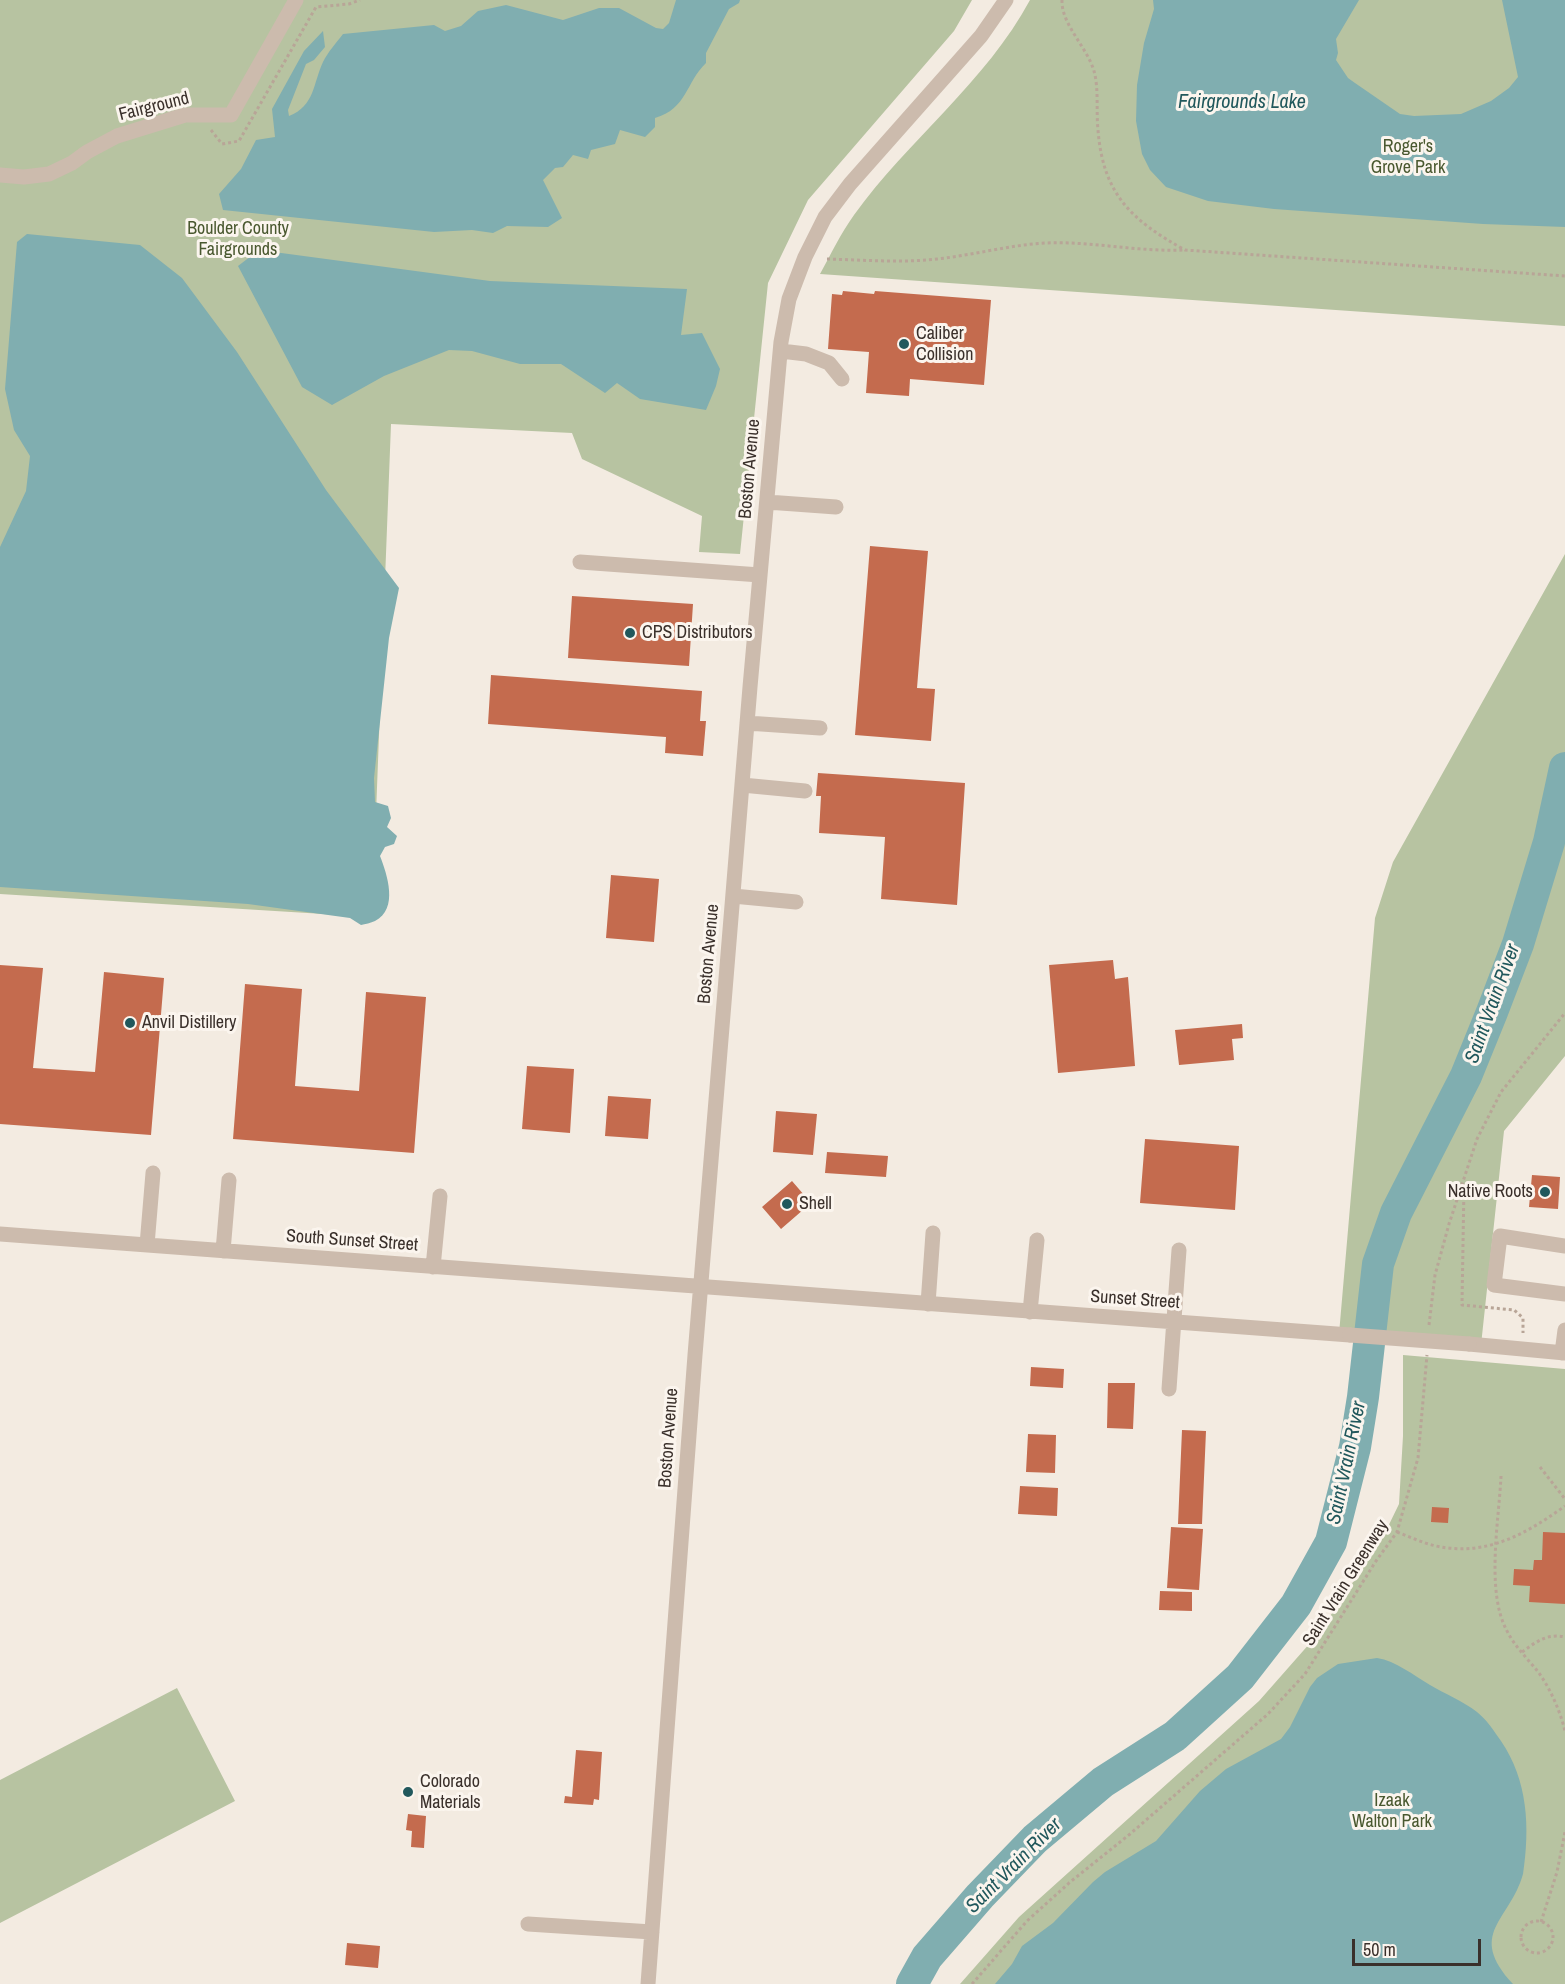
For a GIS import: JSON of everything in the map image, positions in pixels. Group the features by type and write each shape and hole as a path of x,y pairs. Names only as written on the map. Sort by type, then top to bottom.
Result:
{"street":[{"name":"Fairground","path":"0,175 24,177 49,174 72,164 87,152 117,136 185,115 231,115 296,0"},
{"name":"Boston Avenue","path":"648,1984 695,1355 747,723 780,351 789,300 805,257 825,217 850,184 981,36 1006,0"},
{"path":"780,351 806,354 829,363 842,379"},
{"path":"766,502 836,507"},
{"path":"580,562 760,575"},
{"path":"747,723 820,728"},
{"path":"742,785 805,791"},
{"path":"733,896 796,902"},
{"path":"147,1245 153,1173"},
{"path":"223,1251 230,1180"},
{"path":"433,1267 440,1196"},
{"path":"928,1304 933,1233"},
{"name":"South Sunset Street","path":"0,1234 702,1287"},
{"path":"1565,1246 1500,1236 1494,1285 1565,1294"},
{"path":"1030,1312 1038,1240"},
{"path":"1169,1389 1179,1250"},
{"name":"Sunset Street","path":"702,1287 1564,1353"},
{"path":"1564,1353 1565,1330"},
{"path":"528,1924 652,1932"}],"path":[{"path":"205,115 212,133 222,144 239,141 316,7 349,4 360,0"},
{"path":"1062,0 1066,18 1089,56 1095,74 1100,150 1105,171 1114,192 1130,212 1146,226 1185,250"},
{"path":"827,260 914,261 939,259 1016,245 1049,243 1565,276"},
{"path":"1429,1329 1435,1275 1477,1139 1501,1092 1565,1013"},
{"name":"Saint Vrain Greenway","path":"972,1984 1035,1914 1268,1714 1305,1674 1376,1561 1397,1532 1418,1458 1427,1351"},
{"path":"1540,1467 1565,1499"},
{"path":"1502,1476 1497,1545 1496,1599 1499,1615 1507,1631 1548,1689 1557,1706 1565,1731"},
{"path":"1397,1532 1444,1547 1477,1548 1497,1545 1531,1528 1565,1506"},
{"path":"1522,1653 1542,1638 1550,1635 1565,1637"},
{"path":"1541,1922 1557,1872 1565,1832"},
{"path":"1531,1922 1541,1922 1550,1928 1553,1937 1550,1947 1535,1954 1522,1945 1521,1934 1531,1922"}],"green space":[{"name":"Boulder County Fairgrounds","path":"0,0 972,0 954,31 808,200 768,283 740,554 699,552 702,516 582,459 572,433 391,424 372,917 0,894"},
{"name":"Roger's Grove Park","path":"1030,0 1565,0 1565,326 820,274 854,215 898,161 992,58"},
{"path":"1565,554 1565,1056 1504,1131 1481,1345 1339,1334 1375,918 1393,862"},
{"name":"Izaak Walton Park","path":"1403,1355 1565,1369 1565,1984 960,1984 1019,1917 1259,1701 1318,1634 1382,1539 1399,1504 1403,1436"},
{"path":"177,1688 235,1801 0,1923 0,1780"}],"water":[{"path":"676,0 740,0 729,9 706,53 706,63 699,70 680,102 666,114 655,118 655,127 645,137 620,130 615,144 591,150 588,159 573,155 563,167 555,168 543,180 562,218 548,227 507,226 493,233 472,230 434,232 223,210 219,194 241,169 256,140 275,137 272,109 304,51 323,31 325,47 314,60 306,64 288,110 289,116 298,112 309,100 323,62 343,34 434,25 445,31 461,26 478,11 506,5 563,20 599,8 619,8 656,28 663,29 669,23"},
{"name":"Fairgrounds Lake","path":"1153,0 1359,0 1336,39 1338,53 1336,60 1348,78 1400,114 1414,116 1461,114 1491,101 1509,88 1518,77 1502,0 1565,0 1565,227 1483,224 1274,209 1208,201 1166,187 1150,170 1142,154 1136,121 1137,85 1144,43 1154,9"},
{"path":"27,234 140,245 182,278 237,352 326,490 399,588 389,638 374,778 375,802 388,806 391,818 387,827 397,836 394,844 385,847 380,856 388,881 389,900 382,916 375,921 361,925 350,918 248,904 0,887 0,547 26,491 30,456 14,430 5,389 17,242"},
{"path":"259,250 490,281 687,289 681,335 702,333 720,369 716,386 706,410 640,399 617,383 605,393 561,364 520,364 472,351 449,350 384,376 332,405 302,387 238,266"},
{"path":"1377,1658 1398,1665 1477,1712 1501,1741 1517,1772 1522,1788 1526,1822 1523,1874 1492,1939 1493,1952 1499,1967 1513,1984 995,1984 1012,1964 1022,1946 1053,1923 1093,1882 1105,1872 1156,1841 1200,1791 1226,1769 1281,1739 1317,1678 1338,1664"}],"building":[{"path":"843,291 874,294 875,291 991,300 984,385 910,379 909,396 866,393 869,352 828,349 832,294 842,295"},
{"path":"870,546 928,551 917,688 935,689 931,741 855,735"},
{"path":"572,596 693,604 689,666 568,658"},
{"path":"491,675 702,691 700,721 706,721 703,756 665,753 666,737 488,724"},
{"path":"818,773 965,783 957,905 881,899 885,837 819,833 821,796 816,796"},
{"path":"611,875 659,879 654,942 606,938"},
{"path":"1113,960 1115,979 1128,977 1135,1066 1058,1073 1049,965"},
{"name":"Anvil Distillery","path":"0,965 43,968 33,1068 95,1072 104,972 164,978 151,1135 0,1124"},
{"path":"245,984 302,989 295,1086 359,1091 366,992 426,997 414,1153 233,1139"},
{"path":"1242,1024 1243,1038 1232,1039 1234,1060 1179,1065 1175,1030"},
{"path":"527,1066 574,1069 570,1133 522,1129"},
{"path":"608,1096 651,1099 648,1139 605,1136"},
{"path":"776,1111 817,1114 813,1155 773,1152"},
{"path":"1145,1139 1239,1146 1235,1210 1140,1203"},
{"path":"827,1152 888,1156 886,1177 825,1173"},
{"name":"Native Roots","path":"1532,1175 1560,1177 1558,1209 1529,1207"},
{"path":"792,1181 811,1203 781,1229 762,1207"},
{"path":"1031,1367 1064,1369 1063,1388 1030,1386"},
{"path":"1108,1383 1135,1383 1133,1429 1107,1428"},
{"path":"1182,1430 1206,1431 1202,1524 1178,1524"},
{"path":"1028,1434 1056,1435 1055,1473 1026,1472"},
{"path":"1020,1486 1058,1488 1057,1516 1018,1514"},
{"path":"1432,1507 1449,1508 1448,1523 1431,1522"},
{"path":"1171,1527 1203,1529 1199,1590 1167,1588"},
{"path":"1543,1532 1565,1533 1565,1604 1529,1602 1530,1586 1513,1585 1514,1569 1533,1570 1534,1560 1542,1560"},
{"path":"1160,1591 1192,1592 1192,1611 1159,1610"},
{"path":"576,1750 602,1752 599,1800 594,1799 593,1805 564,1803 565,1796 572,1797"},
{"path":"408,1814 426,1816 424,1848 411,1847 412,1831 406,1830"},
{"path":"347,1943 380,1946 378,1968 345,1965"}],"waterway":[{"name":"Saint Vrain River","path":"912,1984 927,1957 980,1896 1035,1839 1103,1782 1175,1736 1240,1677 1296,1605 1331,1542 1355,1447 1378,1264 1396,1213 1466,1076 1518,944 1549,842 1565,768"}],"place":[{"name":"Caliber Collision","path":"904,344"},
{"name":"CPS Distributors","path":"630,633"},
{"name":"Anvil Distillery","path":"130,1023"},
{"name":"Native Roots","path":"1545,1192"},
{"name":"Shell","path":"787,1204"},
{"name":"Colorado Materials","path":"408,1792"}]}
